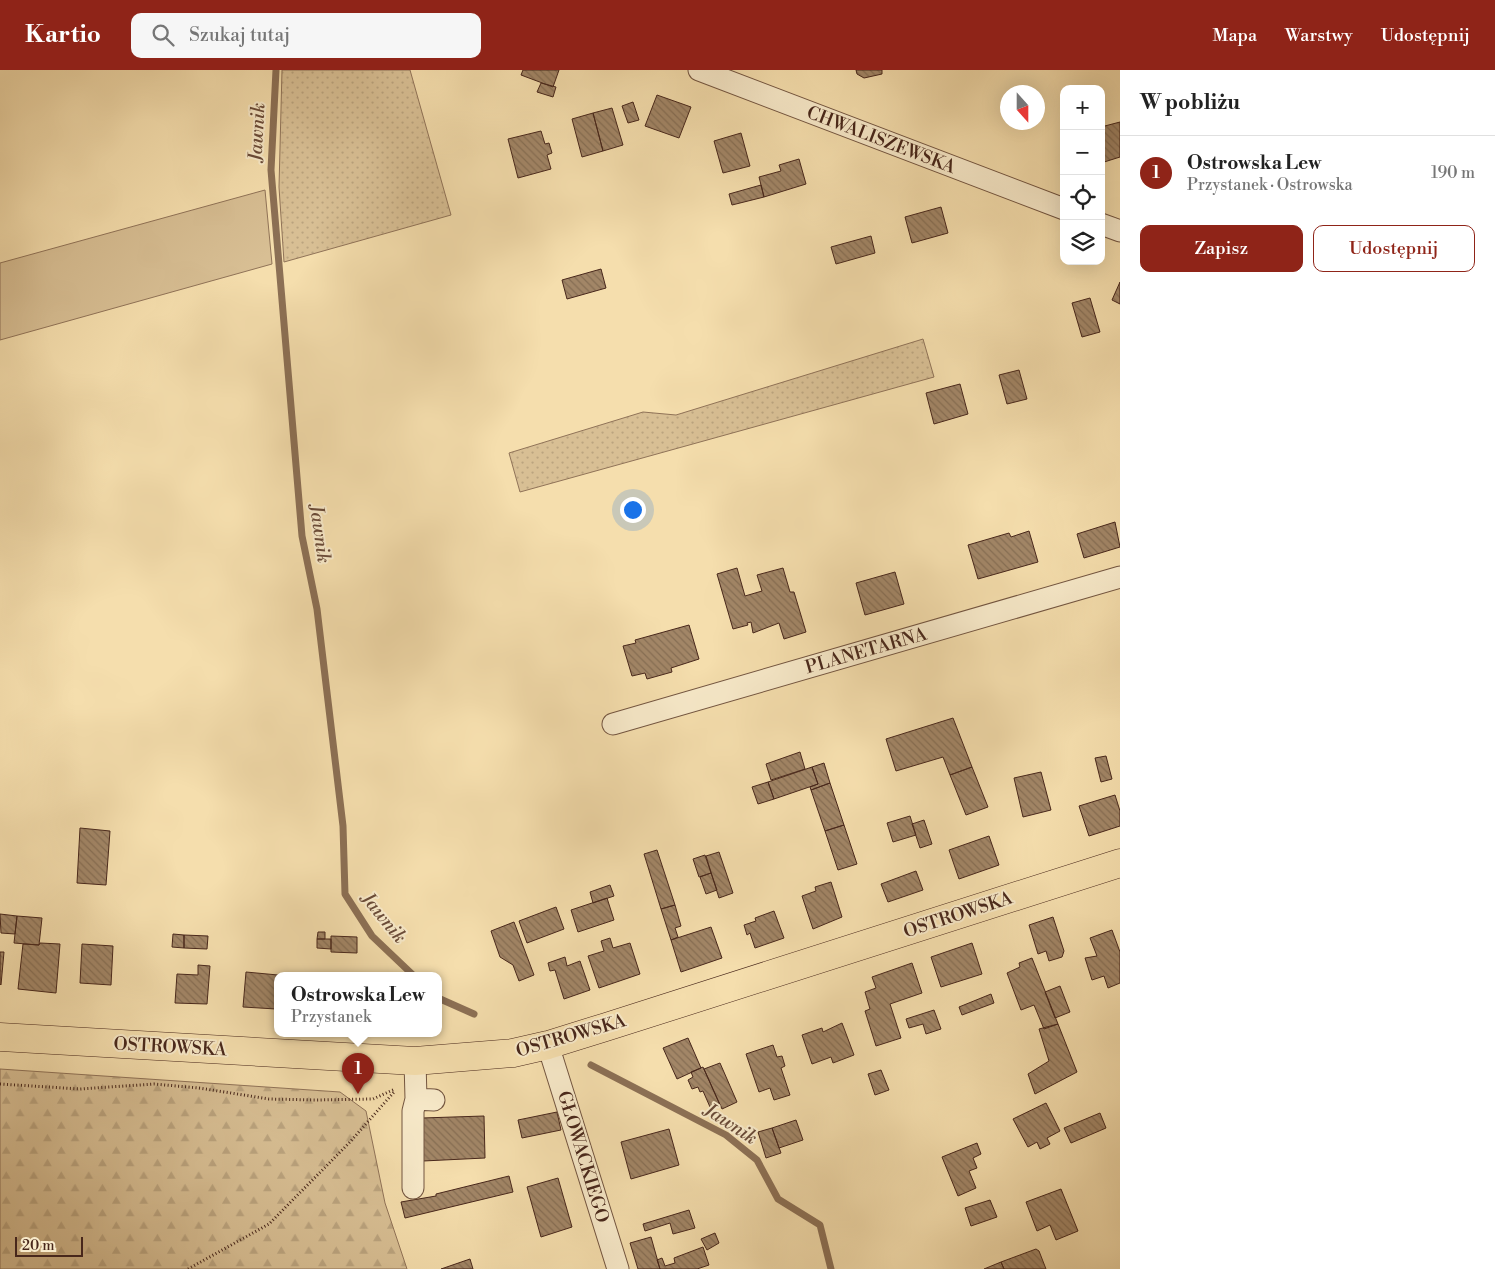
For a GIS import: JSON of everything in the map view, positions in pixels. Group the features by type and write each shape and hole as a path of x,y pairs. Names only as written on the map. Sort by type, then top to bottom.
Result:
{"main road":[{"name":"OSTROWSKA","path":"0,1037 415,1061 476,1057 548,1045 1120,863"}],"street":[{"name":"CHWALISZEWSKA","path":"699,70 724,74 1060,208"},
{"path":"1105,225 1120,231"},
{"name":"PLANETARNA","path":"613,724 1120,577"},
{"name":"GŁOWACKIEGO","path":"548,1045 618,1269"},
{"path":"413,1188 413,1111 425,1099 415,1061"}],"path":[{"path":"0,1084 80,1089 154,1084 199,1088 268,1099 316,1100 373,1099 398,1088 350,1142 269,1224 188,1269"}],"green space":[{"path":"282,70 410,70 451,215 284,262 279,187"},
{"path":"265,190 272,264 0,340 0,263"},
{"path":"923,339 934,377 520,492 509,453 643,412 676,415"},
{"path":"0,1069 340,1092 366,1111 385,1203 407,1269 0,1269"}],"building":[{"path":"523,70 559,70 553,87 521,75"},
{"path":"856,70 882,70 882,74 864,78 857,74"},
{"path":"541,83 556,87 553,97 537,92"},
{"path":"657,95 691,107 679,138 645,126"},
{"path":"633,102 639,120 628,123 622,106"},
{"path":"612,108 623,145 603,151 593,113"},
{"path":"593,113 603,151 582,157 572,119"},
{"path":"1120,122 1120,157 1105,162 1105,130 1105,126"},
{"path":"541,131 545,144 549,143 552,153 547,155 551,169 518,178 508,139"},
{"path":"741,133 750,166 723,173 714,141"},
{"path":"799,159 806,184 764,197 759,177 781,171 779,165"},
{"path":"761,185 764,197 732,205 729,194"},
{"path":"941,207 948,233 912,243 905,217"},
{"path":"871,236 875,253 836,264 831,247"},
{"path":"601,269 606,288 567,299 562,280"},
{"path":"1120,282 1120,304 1112,300"},
{"path":"1090,298 1100,332 1082,337 1072,303"},
{"path":"1019,370 1027,399 1007,404 999,375"},
{"path":"960,384 968,414 934,424 926,393"},
{"path":"1115,522 1120,547 1084,558 1077,534"},
{"path":"1029,531 1038,562 978,579 968,545 1009,533 1011,537"},
{"path":"737,568 745,596 762,591 757,575 783,568 790,592 794,592 806,632 784,639 779,623 753,633 751,622 747,623 748,625 733,629 717,574"},
{"path":"895,572 904,604 865,615 856,583"},
{"path":"689,625 699,659 671,668 672,672 647,679 645,673 632,676 623,646 636,643 635,640"},
{"path":"953,718 972,767 950,775 943,757 896,771 886,739"},
{"path":"800,752 805,769 771,780 766,764"},
{"path":"1106,756 1112,779 1101,782 1095,758"},
{"path":"824,763 830,783 811,790 810,787 818,784 812,767"},
{"path":"812,767 818,784 774,799 768,782"},
{"path":"972,767 988,807 966,815 950,775"},
{"path":"1041,772 1051,810 1023,817 1014,778"},
{"path":"768,782 774,799 758,804 752,787"},
{"path":"830,783 844,825 825,831 811,790"},
{"path":"1115,795 1120,811 1120,826 1089,836 1079,806"},
{"path":"910,816 916,835 893,842 887,823"},
{"path":"924,820 932,844 920,848 912,824"},
{"path":"844,825 857,864 838,870 825,831"},
{"path":"80,828 110,831 106,885 77,883"},
{"path":"989,836 999,865 959,879 949,850"},
{"path":"657,850 675,905 661,909 644,854"},
{"path":"719,852 733,893 719,898 706,856"},
{"path":"705,855 711,873 699,877 693,859"},
{"path":"916,871 923,890 888,902 881,884"},
{"path":"711,873 717,890 706,894 700,877"},
{"path":"831,882 842,917 813,929 802,896 816,891 815,887"},
{"path":"610,885 614,896 593,903 590,892"},
{"path":"607,898 614,920 578,932 571,910"},
{"path":"675,905 681,926 675,928 678,937 671,940 661,909"},
{"path":"556,907 564,929 527,943 519,921"},
{"path":"774,911 784,938 755,948 750,933 747,935 744,925 756,921 755,918"},
{"path":"0,914 17,916 15,934 1,933"},
{"path":"17,916 42,918 39,945 14,943"},
{"path":"1053,917 1064,951 1062,957 1049,961 1046,951 1038,954 1029,925"},
{"path":"514,922 534,975 519,981 513,965 500,957 491,931"},
{"path":"711,927 722,958 681,972 671,940"},
{"path":"1112,930 1120,952 1120,983 1108,988 1104,976 1092,980 1085,958 1097,956 1090,938"},
{"path":"318,932 325,932 325,939 317,939"},
{"path":"173,934 184,935 184,948 172,947"},
{"path":"184,935 208,936 207,949 184,948"},
{"path":"331,936 357,937 357,953 331,952"},
{"path":"610,938 613,948 630,943 640,974 599,988 588,956 604,951 601,941"},
{"path":"317,939 331,939 331,949 317,948"},
{"path":"40,943 60,944 56,993 18,989 23,944 39,945"},
{"path":"972,943 982,974 941,987 931,957"},
{"path":"82,944 113,946 111,985 80,983"},
{"path":"0,952 4,952 1,985 0,984"},
{"path":"565,957 567,966 580,961 590,990 564,999 555,970 550,971 548,963"},
{"path":"1032,958 1058,1024 1044,1029 1034,1005 1021,1010 1007,973 1020,967 1019,963"},
{"path":"912,963 922,993 890,1004 901,1038 876,1046 865,1011 870,1009 865,992 876,988 872,977"},
{"path":"198,965 210,966 207,1004 175,1003 177,974 198,975"},
{"path":"246,972 274,975 274,1009 243,1007"},
{"path":"1060,986 1070,1012 1055,1018 1045,992"},
{"path":"991,994 994,1003 962,1015 959,1007"},
{"path":"934,1010 941,1029 926,1034 923,1024 909,1028 906,1019"},
{"path":"842,1023 854,1055 833,1063 831,1057 812,1064 802,1035 822,1028 823,1032"},
{"path":"1058,1024 1077,1072 1035,1094 1028,1074 1049,1061 1039,1029"},
{"path":"688,1038 701,1068 677,1079 663,1048"},
{"path":"773,1045 777,1057 782,1056 785,1066 781,1068 790,1095 774,1100 770,1088 759,1092 746,1054"},
{"path":"720,1063 737,1102 722,1109 704,1069"},
{"path":"703,1067 719,1103 710,1107 703,1091 700,1092 698,1087 692,1089 688,1080 693,1077 691,1072"},
{"path":"881,1070 889,1090 875,1095 868,1074"},
{"path":"1046,1103 1060,1131 1047,1138 1050,1144 1040,1149 1037,1142 1028,1147 1013,1119"},
{"path":"557,1112 561,1130 522,1138 518,1120"},
{"path":"1100,1113 1106,1128 1071,1143 1064,1128"},
{"path":"484,1116 485,1158 423,1161 422,1118"},
{"path":"796,1120 803,1140 779,1148 772,1128"},
{"path":"772,1128 781,1153 766,1158 758,1132"},
{"path":"669,1129 679,1165 631,1179 621,1142"},
{"path":"977,1143 981,1154 973,1158 977,1168 969,1171 976,1188 958,1196 942,1157"},
{"path":"509,1176 513,1192 405,1218 401,1202 436,1196 436,1194"},
{"path":"558,1178 572,1227 541,1237 527,1187"},
{"path":"1061,1189 1078,1231 1056,1240 1050,1225 1037,1231 1026,1202"},
{"path":"990,1200 997,1217 971,1226 965,1208"},
{"path":"689,1210 695,1228 673,1234 670,1223 645,1231 643,1224"},
{"path":"715,1233 719,1243 707,1250 701,1239"},
{"path":"651,1237 660,1269 638,1269 630,1243"},
{"path":"703,1247 709,1265 697,1269 660,1269 657,1260 662,1258 665,1266 675,1263 674,1258"},
{"path":"1036,1249 1039,1251 1046,1269 1004,1269 1001,1262"},
{"path":"470,1259 473,1269 441,1269"},
{"path":"1001,1262 1004,1269 984,1269"}],"waterway":[{"name":"Jawnik","path":"276,70 271,170 302,536 317,609 343,826 345,894 372,936 410,972"},
{"name":"Jawnik","path":"442,1000 474,1014"},
{"name":"Jawnik","path":"591,1065 726,1135 757,1160 778,1199 820,1225 831,1269"}],"place":[{"name":"Ostrowska Lew","path":"358,1094"}]}
